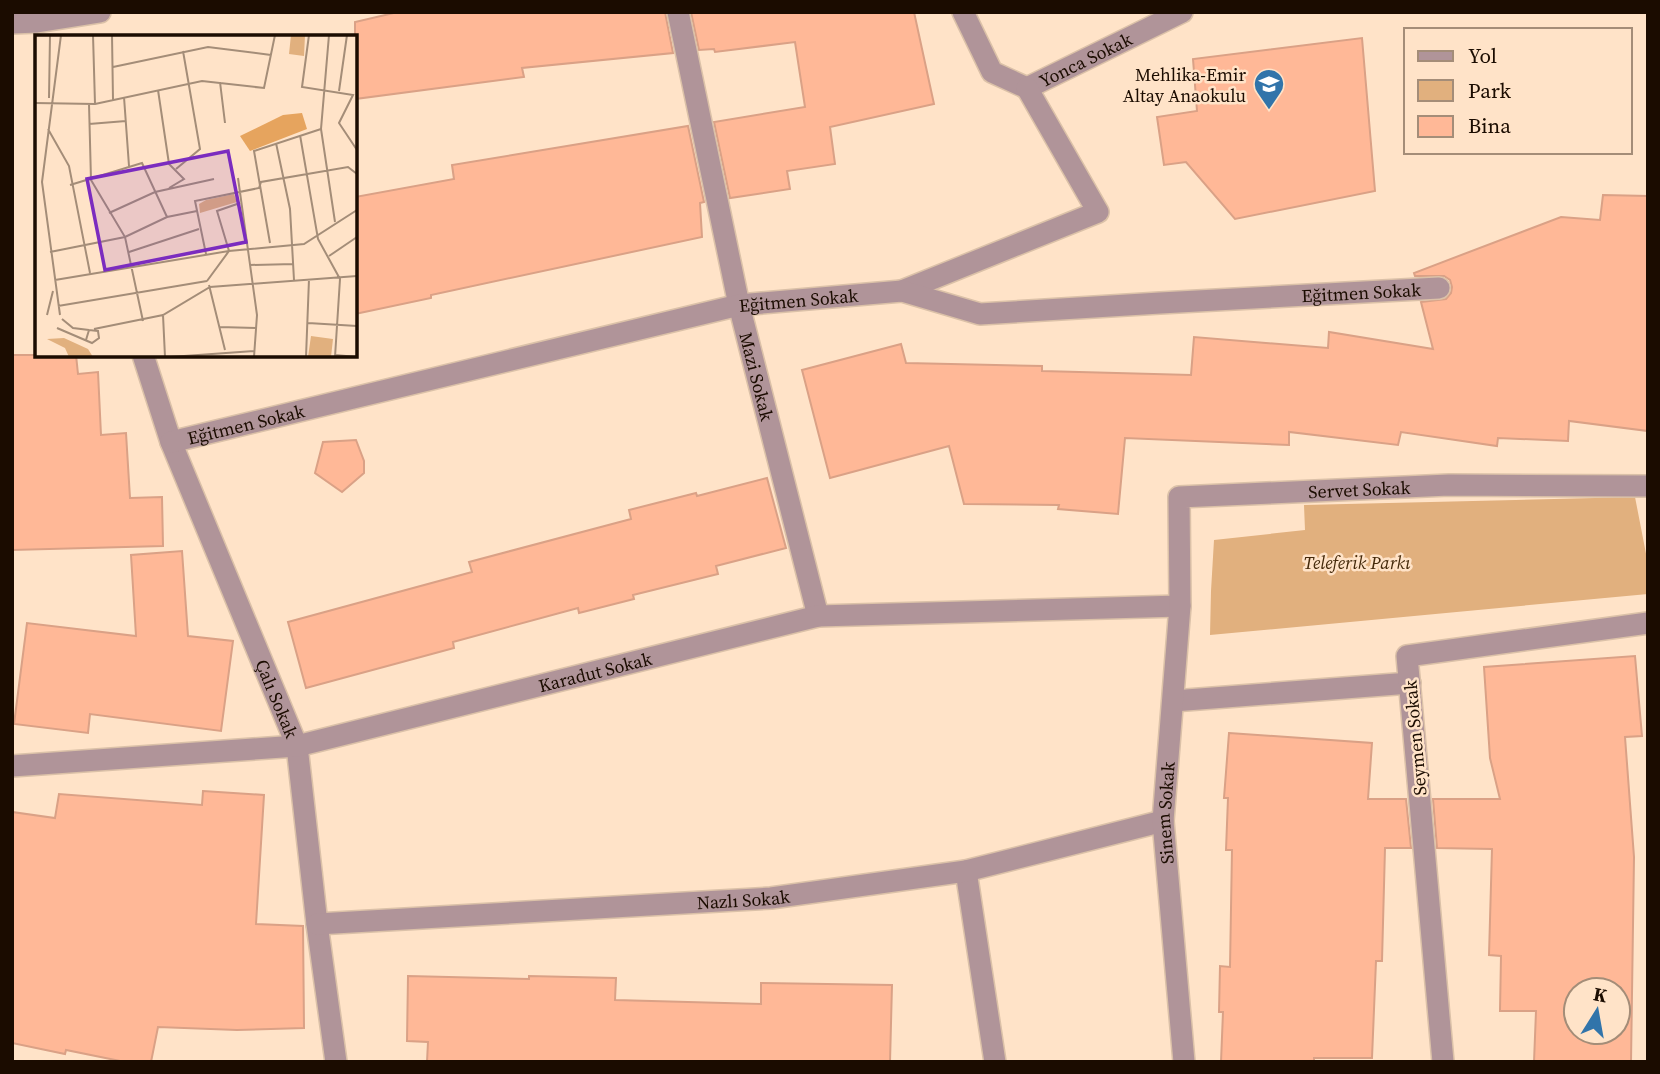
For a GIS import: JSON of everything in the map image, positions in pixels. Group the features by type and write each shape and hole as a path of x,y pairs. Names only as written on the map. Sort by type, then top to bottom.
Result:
{"street":[{"path":"12,23 39,24 100,12"},
{"name":"Mazi Sokak","path":"678,12 739,305 818,616"},
{"path":"902,291 1098,212 1027,88 992,72 963,12"},
{"name":"Yonca Sokak","path":"1027,88 1182,12"},
{"name":"Eğitmen Sokak","path":"171,442 739,305 902,291 980,314 1439,288"},
{"name":"Çalı Sokak","path":"144,357 171,442 297,746 336,1062"},
{"name":"Servet Sokak","path":"1180,606 1180,497 1449,485 1648,486"},
{"name":"Karadut Sokak","path":"12,766 297,746 818,616 1180,606"},
{"name":"Sinem Sokak","path":"1180,606 1163,821 1184,1062"},
{"name":"Seymen Sokak","path":"1443,1062 1407,656 1648,623"},
{"path":"1173,701 1410,683"},
{"name":"Nazlı Sokak","path":"317,924 771,898 966,871 1163,821"},
{"path":"966,871 995,1062"}],"green space":[{"name":"Teleferik Parkı","path":"1635,497 1648,564 1648,594 1210,635 1214,540 1305,530 1304,505"}],"building":[{"path":"398,12 665,12 673,53 522,68 524,77 357,99 355,22"},
{"path":"691,12 914,12 934,104 830,127 835,164 787,171 790,189 730,198 714,122 805,107 795,42 715,52 714,49 699,50"},
{"name":"Mehlika-Emir Altay Anaokulu","path":"1362,38 1375,191 1235,219 1186,162 1164,165 1157,117 1197,111 1193,59"},
{"path":"688,126 704,202 700,203 702,237 431,295 431,298 357,314 357,197 454,179 452,165"},
{"path":"1603,195 1648,196 1648,431 1569,421 1568,441 1498,438 1497,446 1401,432 1398,445 1289,432 1289,445 1125,438 1118,514 1058,509 1059,505 964,504 949,446 830,478 802,370 901,344 906,363 1042,366 1042,371 1191,375 1194,337 1328,348 1329,332 1433,349 1421,302 1446,299 1452,287 1450,280 1444,276 1415,276 1414,273 1561,217 1600,220"},
{"path":"12,355 76,357 78,374 98,372 101,435 126,433 130,498 162,497 163,546 12,550"},
{"path":"356,440 364,461 364,473 342,492 315,473 323,442"},
{"path":"767,478 786,548 716,566 718,574 633,595 634,599 579,613 578,608 453,642 454,648 306,688 288,622 472,572 469,562 631,519 629,510"},
{"path":"182,551 188,636 233,641 221,731 90,714 88,733 14,724 27,623 136,636 131,555"},
{"path":"1635,656 1642,736 1625,737 1634,857 1632,994 1632,976 1562,976 1562,1046 1631,1046 1631,1062 1534,1062 1536,1011 1500,1011 1501,956 1489,955 1492,849 1437,848 1433,799 1500,799 1490,758 1484,667"},
{"path":"1229,733 1372,743 1368,799 1406,799 1411,848 1385,848 1382,961 1376,961 1372,1058 1314,1058 1314,1062 1221,1062 1223,1012 1219,1012 1220,966 1230,967 1232,850 1226,850 1228,798 1224,798"},
{"path":"203,791 264,795 256,924 303,926 304,1028 237,1030 158,1027 151,1062 125,1062 66,1050 65,1054 12,1043 12,812 55,818 59,794 202,805"},
{"path":"408,976 616,978 615,1000 761,1004 761,983 892,985 890,1062 427,1062 428,1042 407,1041"}],"place":[{"name":"Mehlika-Emir Altay Anaokulu","path":"1269,111"}]}
